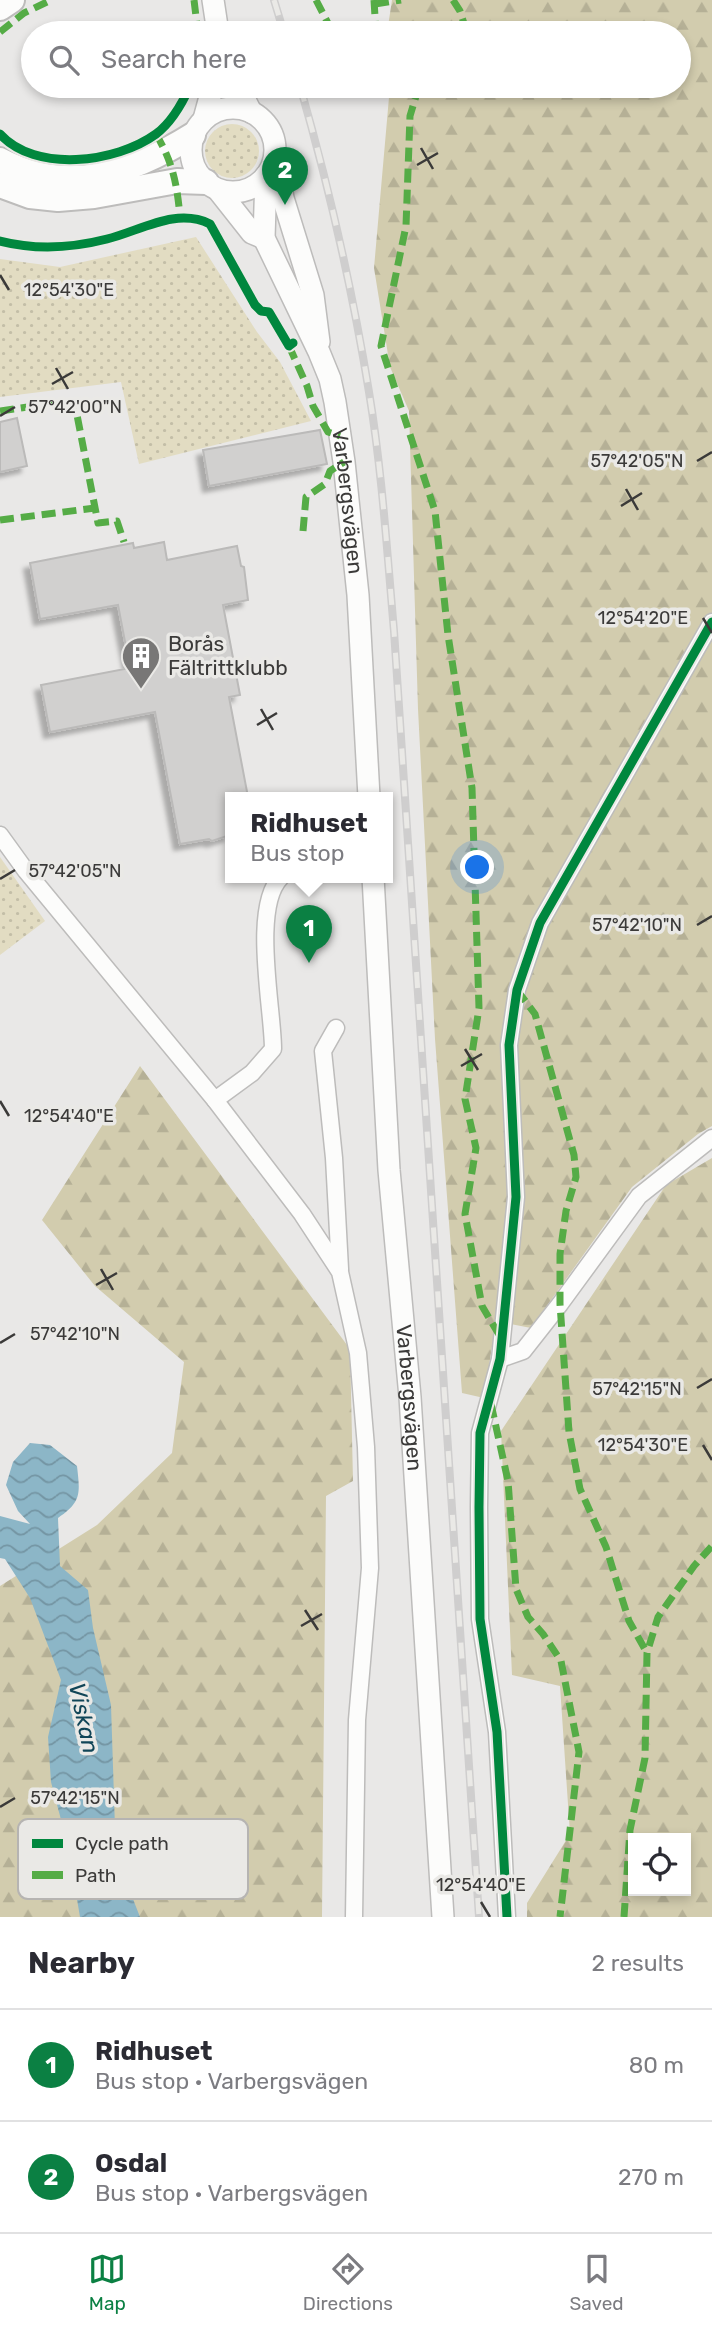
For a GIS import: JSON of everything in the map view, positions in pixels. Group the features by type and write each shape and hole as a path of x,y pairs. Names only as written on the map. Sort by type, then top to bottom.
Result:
{"main road":[{"path":"0,8 12,0"},
{"path":"213,0 216,21"},
{"path":"209,98 191,146 193,163 252,233 265,229 266,176"},
{"path":"244,98 251,112"},
{"path":"0,160 23,171 45,177 76,179 142,163 166,152 216,111 230,108 251,112 262,119 270,129 274,142 283,198 313,295 320,334 319,352"},
{"path":"0,185 30,196 58,199 94,197 177,181 231,192 244,191 257,185 266,176 275,155"},
{"name":"Varbergsvägen","path":"265,229 330,379 344,463 358,595 369,792"},
{"name":"Varbergsvägen","path":"373,883 390,1170 410,1397 443,1917"}],"street":[{"path":"507,1917 497,1732 480,1619 481,1433 500,1359 516,1197 509,1045 517,990 540,923 712,622"},
{"path":"0,835 35,882 215,1100 302,1213 340,1272"},
{"path":"215,1100 252,1073 273,1049 265,971 267,925 275,883"},
{"path":"336,1028 323,1051 334,1158 340,1272 358,1353 366,1447 370,1568 357,1720 354,1917"},
{"path":"500,1359 523,1351 639,1195 712,1138"}],"shaded area":[{"path":"232,124 251,132 259,151 251,170 232,178 213,170 205,151 213,132"},
{"path":"196,237 257,332 280,362 311,421 139,464 121,382 0,397 0,259 60,267"},
{"path":"0,857 45,921 0,955"}],"green space":[{"path":"392,0 712,0 712,1126 698,1134 632,1187 531,1328 496,1321 484,1398 462,1393 435,1039 418,709 409,411 390,367 374,268 389,98 691,98 691,21 389,21"},
{"path":"140,1066 350,1349 353,1481 326,1496 322,1917 0,1917 0,1586 97,1525 172,1453 184,1362 95,1286 42,1220"},
{"path":"712,1158 712,1917 527,1917 527,1903 570,1834 560,1686 512,1675 501,1431 666,1185"}],"water":[{"name":"Viskan","path":"30,1443 50,1445 77,1466 78,1496 72,1507 58,1518 60,1566 88,1590 93,1628 111,1705 115,1819 61,1819 51,1782 48,1737 61,1680 30,1598 5,1559 0,1558 0,1516 30,1524 18,1511 6,1485 13,1462"},
{"path":"77,1899 133,1899 140,1917 80,1917"}],"building":[{"path":"17,418 27,466 0,472 0,422"},
{"path":"320,430 327,464 209,486 203,450"},
{"name":"Borås Fältrittklubb","path":"164,542 167,560 237,546 241,566 244,567 248,600 223,605 240,695 229,697 247,792 225,792 225,837 212,841 209,839 180,844 155,712 50,732 41,685 130,668 118,605 40,619 30,563 133,543 134,548"}],"railway":[{"path":"274,0 280,21"},
{"path":"303,98 321,162 355,315 374,422 384,511 479,1917"}],"marked path":[{"path":"0,32 24,13 51,0"},
{"path":"194,0 197,21"},
{"path":"316,0 327,21"},
{"path":"374,0 375,21"},
{"path":"375,4 401,0"},
{"path":"453,0 463,21"},
{"path":"415,98 410,116 406,226 381,346 435,511 448,635 472,788 479,1008 465,1099 476,1148 465,1214 482,1306 501,1338"},
{"path":"156,134 173,174 180,217"},
{"path":"289,346 313,406 328,432 340,436"},
{"path":"0,411 56,403 73,410 77,415 98,523 117,521 124,542"},
{"path":"303,531 306,497 325,484 330,471 344,462"},
{"path":"0,520 95,508"},
{"path":"517,990 535,1014 574,1155 576,1177 566,1211 560,1254 560,1304 569,1432 580,1489 606,1547 629,1621 647,1653"},
{"path":"491,1404 508,1481 516,1589 528,1617 561,1661 579,1752 560,1917"},
{"path":"624,1917 630,1830 645,1758 647,1653 658,1617 694,1566 712,1546"}],"cycle path":[{"path":"0,134 15,146 34,155 76,160 98,157 120,152 156,134 167,124 184,98"},
{"path":"0,241 40,247 67,246 107,239 171,219 197,219 210,224 255,305 261,311 269,312 289,346 293,343"},
{"path":"507,1917 497,1732 480,1619 479,1507 480,1433 500,1359 516,1197 509,1045 517,990 540,923 712,622"}],"place":[{"name":"Osdal","path":"285,205"},
{"name":"Borås Fältrittklubb","path":"141,690"},
{"name":"Ridhuset","path":"309,963"}]}
